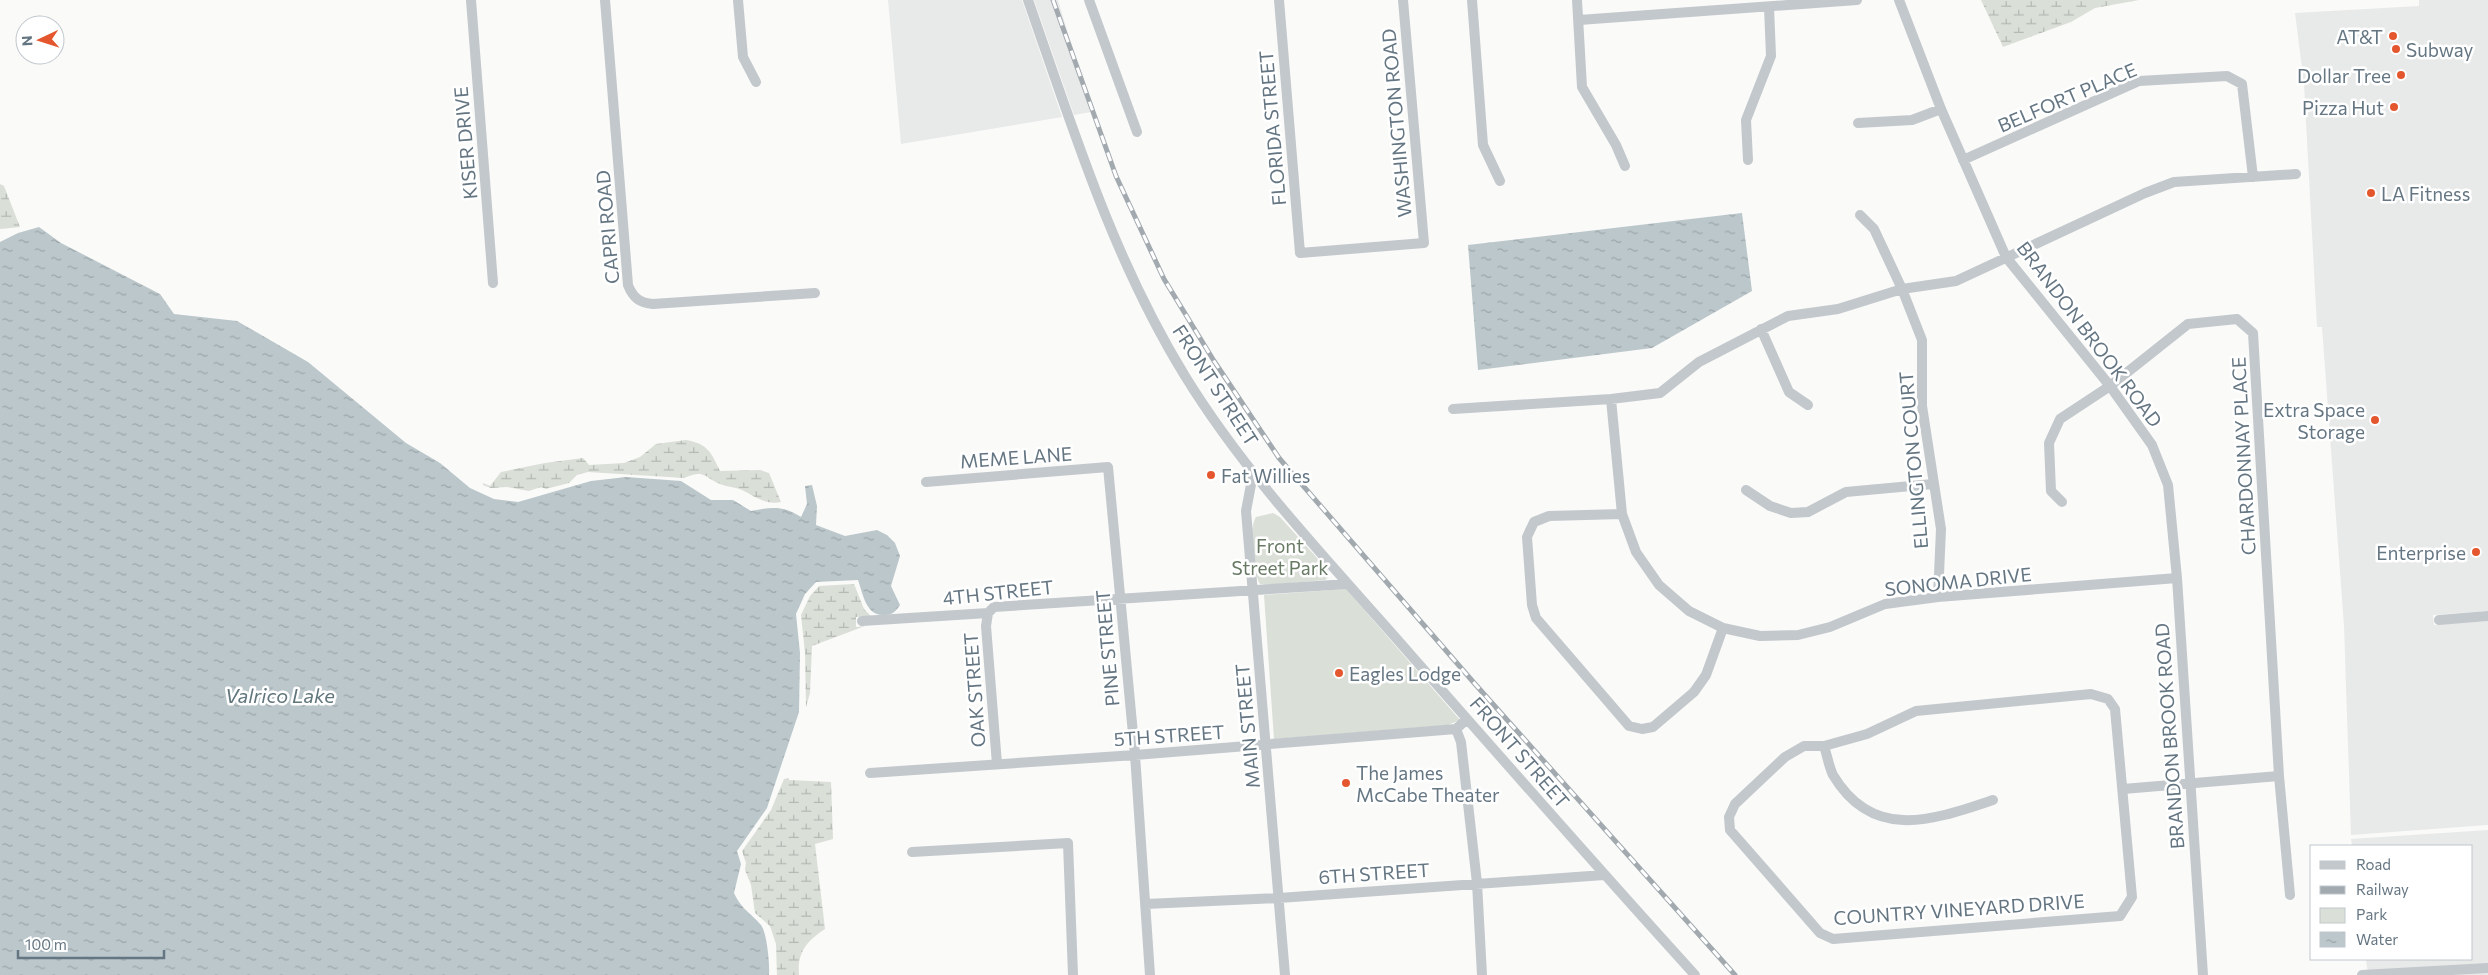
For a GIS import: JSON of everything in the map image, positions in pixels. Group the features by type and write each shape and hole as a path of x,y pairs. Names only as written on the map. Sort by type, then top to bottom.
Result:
{"street":[{"name":"KISER DRIVE","path":"471,0 493,283"},
{"name":"CAPRI ROAD","path":"605,0 628,286 632,295 645,303 653,304 815,293"},
{"path":"738,0 744,58 756,82"},
{"name":"FRONT STREET","path":"1028,0 1099,203 1138,292 1185,377 1254,474 1604,876 1695,975"},
{"path":"1089,0 1137,132"},
{"name":"FLORIDA STREET","path":"1279,0 1300,253 1424,243"},
{"name":"WASHINGTON ROAD","path":"1403,0 1424,243"},
{"path":"1472,0 1483,145 1500,181"},
{"path":"1577,0 1582,87 1616,145 1625,166"},
{"path":"1579,20 1857,0"},
{"name":"BRANDON BROOK ROAD","path":"1899,0 1941,109 2006,257 2110,386 2152,445 2168,485 2177,578 2203,975"},
{"path":"1748,160 1746,120 1771,56 1769,7"},
{"name":"BELFORT PLACE","path":"1963,160 2139,81 2227,76 2242,84 2253,177"},
{"path":"1858,123 1912,120 1941,109"},
{"path":"1453,408 1611,399 1660,393 1699,362 1788,316 1838,309 1902,289 1956,281 2145,193 2174,182 2296,174"},
{"name":"ELLINGTON COURT","path":"1860,215 1874,229 1902,289 1922,340 1922,406 1941,529 1938,597"},
{"name":"CHARDONNAY PLACE","path":"2062,502 2051,491 2049,443 2060,419 2110,386 2188,324 2236,319 2253,332 2280,776 2290,895"},
{"path":"1761,329 1789,392 1808,405"},
{"name":"SONOMA DRIVE","path":"1611,399 1622,514 1636,552 1659,585 1689,611 1723,628 1760,636 1798,635 1830,627 1886,604 1938,597 2177,578"},
{"name":"MEME LANE","path":"926,482 1108,468"},
{"name":"PINE STREET","path":"1108,468 1135,755 1150,975"},
{"name":"MAIN STREET","path":"1254,474 1246,511 1285,975"},
{"path":"1746,490 1770,506 1791,512 1808,512 1846,492 1933,484"},
{"path":"1622,514 1549,516 1534,522 1527,537 1532,605 1536,618 1629,726 1642,730 1653,727 1694,692 1706,675 1723,628"},
{"name":"4TH STREET","path":"862,622 988,613 994,607 1348,584"},
{"name":"OAK STREET","path":"988,613 986,626 997,764"},
{"path":"2439,620 2488,616"},
{"name":"COUNTRY VINEYARD DRIVE","path":"2091,694 2108,699 2115,709 2123,789 2132,897 2120,916 1833,939 1820,933 1730,830 1729,816 1735,804 1785,757 1804,746 1824,746 1867,734 1916,711 2091,694"},
{"path":"1467,719 1456,729 1461,742 1477,882 1482,975"},
{"name":"5TH STREET","path":"870,773 1135,755 1456,729"},
{"path":"1824,746 1833,775 1861,809 1881,818 1900,822 1957,812 1993,800"},
{"path":"2123,789 2280,776"},
{"path":"912,852 1068,843 1073,975"},
{"name":"6TH STREET","path":"1146,904 1279,898 1477,882 1604,876"},
{"path":"2362,975 2488,968"}],"shaded area":[{"path":"888,0 1022,0 1062,117 901,144"},
{"path":"1034,0 1058,0 1091,112 1074,115"},
{"path":"2419,0 2488,0 2488,611 2433,615 2434,625 2488,621 2488,825 2351,835 2344,626 2322,327 2317,327 2304,84 2295,13 2419,6"},
{"path":"2488,830 2488,975 2368,975 2366,960 2473,960 2473,845 2352,845 2351,839"}],"green space":[{"path":"1981,0 2139,0 2095,8 2071,22 2003,47"},
{"path":"0,184 4,186 20,227 0,229"},
{"path":"686,440 699,444 708,450 720,471 760,470 769,473 781,502 775,503 756,498 737,488 717,483 701,474 684,478 588,472 577,475 569,483 546,489 541,487 529,491 507,487 491,488 483,485 483,483 490,486 501,472 545,463 583,458 589,465 624,463 640,457 656,444"},
{"name":"Front Street Park","path":"1273,513 1280,517 1328,570 1330,576 1325,580 1260,584 1255,570 1252,531 1256,517"},
{"path":"854,584 864,609 871,616 856,617 856,627 865,626 812,646 810,693 806,707 805,653 801,615 810,596 819,586"},
{"path":"1346,589 1460,720 1448,725 1274,739 1264,595"},
{"path":"789,778 789,780 831,782 833,839 815,844 825,929 804,948 800,960 799,975 777,975 776,944 770,926 755,913 751,885 745,870 746,863 742,851 771,810 784,779"}],"water":[{"path":"1742,213 1752,291 1652,348 1478,370 1468,245"},
{"name":"Valrico Lake","path":"39,227 61,243 160,294 174,314 237,321 308,362 406,443 440,463 470,488 494,499 518,502 591,481 626,477 681,481 711,500 733,500 751,511 771,508 783,509 801,517 807,504 805,486 812,485 817,506 816,525 845,536 877,530 887,535 895,543 900,556 891,586 900,605 894,612 884,615 873,612 866,603 858,580 816,582 805,594 796,614 800,653 799,712 767,808 737,851 741,864 734,893 746,911 763,929 768,949 769,975 0,975 0,242 18,233"}],"railway":[{"path":"1053,0 1116,176 1164,279 1214,361 1279,458 1475,684 1735,975"}],"place":[{"name":"AT&T","path":"2393,36"},
{"name":"Subway","path":"2396,49"},
{"name":"Dollar Tree","path":"2401,75"},
{"name":"Pizza Hut","path":"2394,107"},
{"name":"LA Fitness","path":"2371,193"},
{"name":"Extra Space Storage","path":"2375,420"},
{"name":"Fat Willies","path":"1211,475"},
{"name":"Enterprise","path":"2476,552"},
{"name":"Eagles Lodge","path":"1339,673"},
{"name":"The James McCabe Theater","path":"1346,783"}]}
